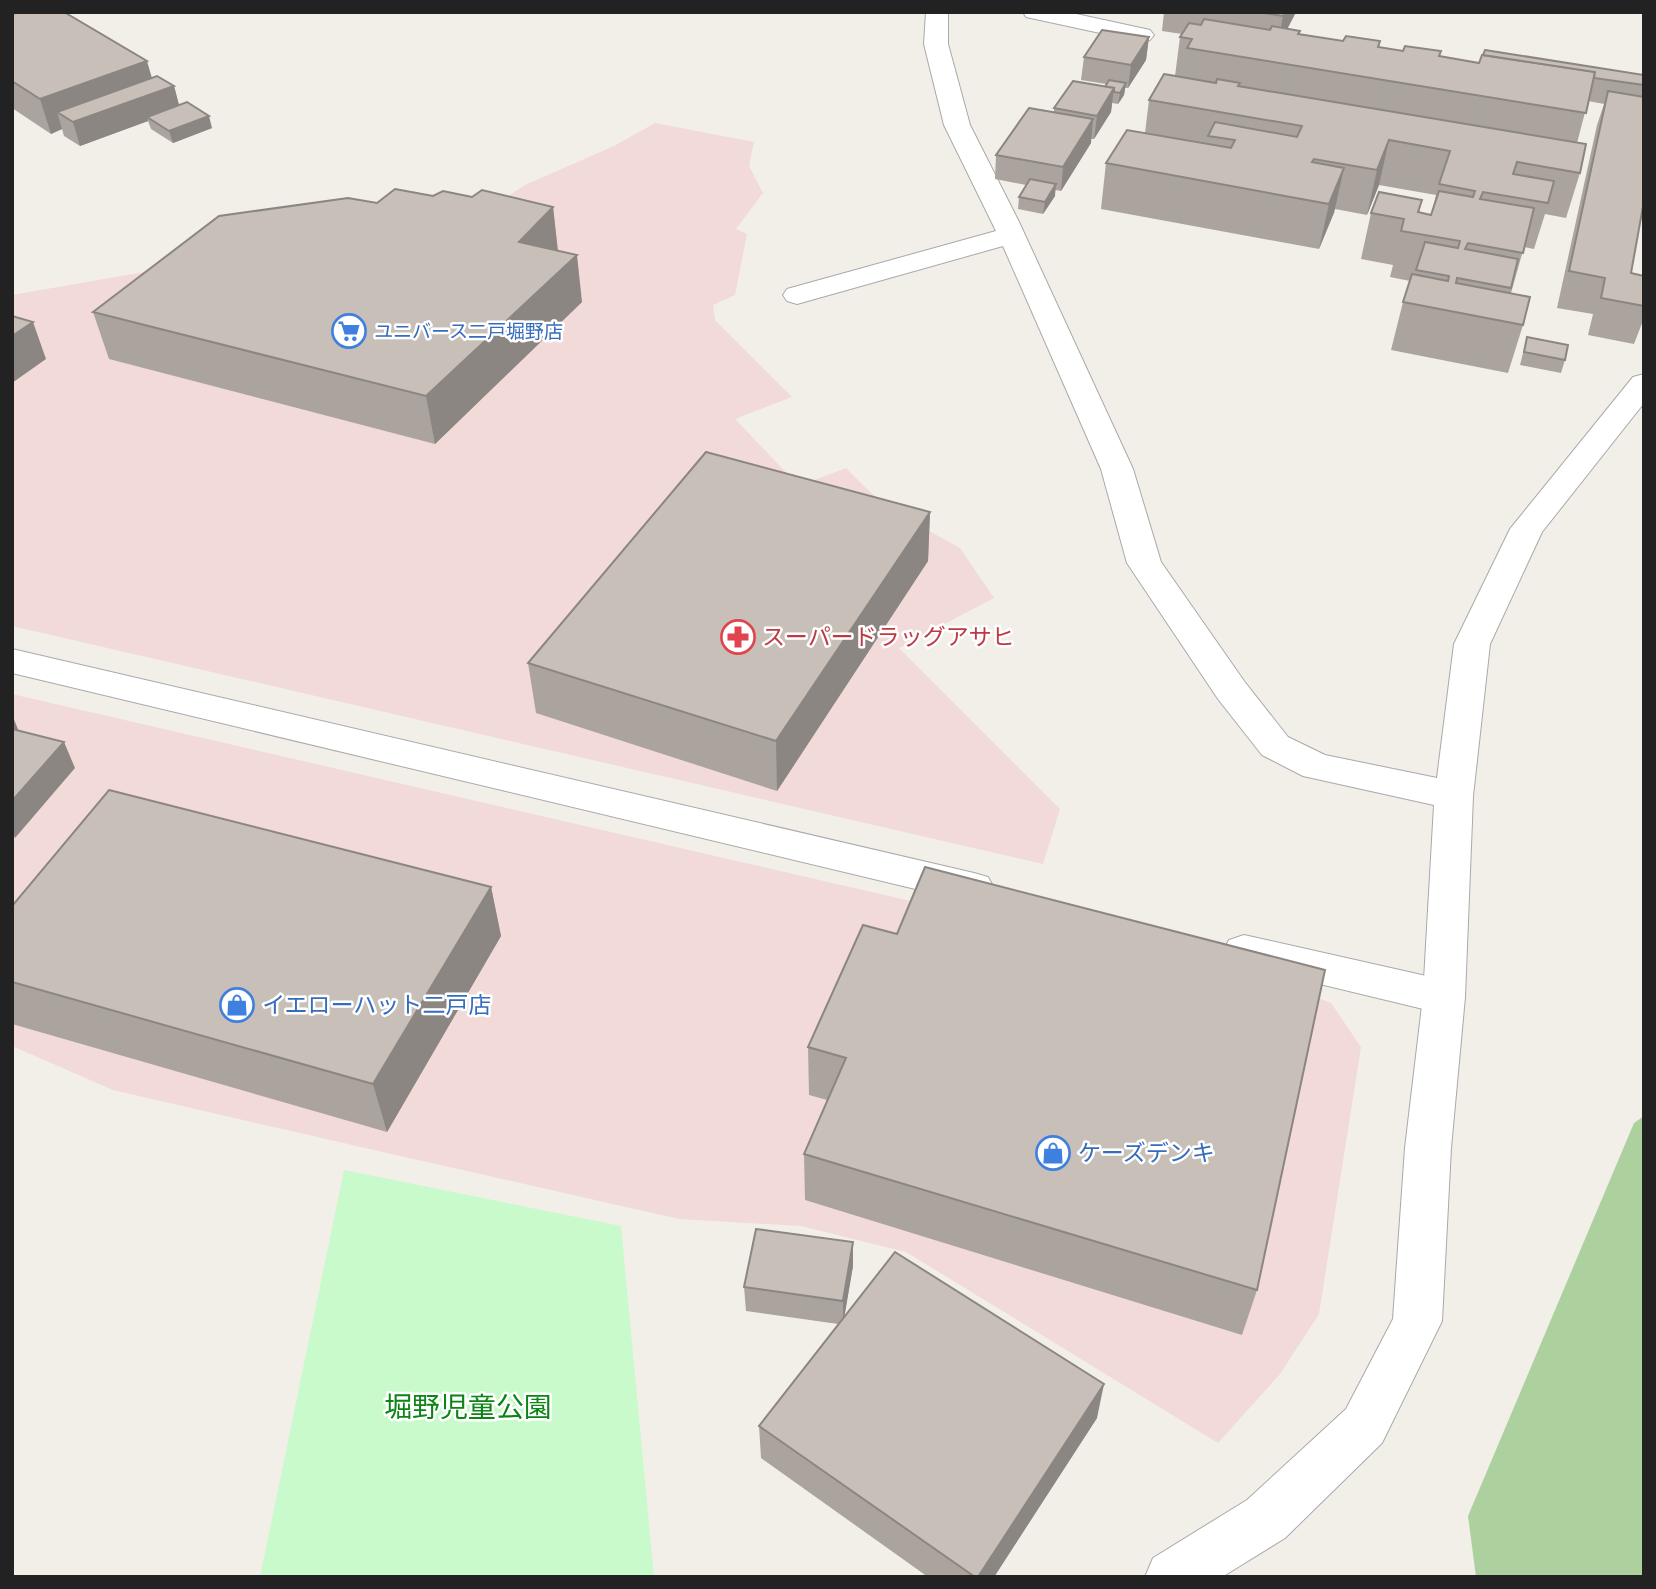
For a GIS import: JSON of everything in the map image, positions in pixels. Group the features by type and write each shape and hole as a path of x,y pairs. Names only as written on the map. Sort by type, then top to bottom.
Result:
{"street":[{"path":"937,12 936,44 957,125 1012,235 1117,469 1144,563 1231,690 1275,746 1316,766 1454,796"},
{"path":"1034,12 1142,35"},
{"path":"797,295 1012,235"},
{"path":"1172,1577 1266,1519 1364,1426 1418,1321 1428,1148 1444,998 1454,796 1472,644 1527,529 1644,383"},
{"path":"12,661 1003,894"},
{"path":"1203,941 1444,998"}],"shaded area":[{"path":"655,123 754,142 749,166 763,193 736,229 747,234 735,295 713,305 715,320 792,397 735,419 799,486 846,468 870,492 911,521 960,548 994,598 899,648 1060,809 1043,864 12,626 12,295 219,259 469,222 525,185 614,146"},
{"path":"12,694 1301,991 1331,1003 1361,1047 1319,1314 1280,1374 1218,1443 906,1252 801,1226 679,1219 113,1090 12,1046"}],"green space":[{"path":"1644,1116 1644,1577 1476,1577 1468,1516 1634,1123"},
{"name":"堀野児童公園","path":"344,1170 621,1226 654,1577 260,1577"}],"building":[{"path":"64,12 147,61 40,99 12,81 12,14"},
{"path":"1258,12 1285,12 1283,16"},
{"path":"1204,19 1270,30 1272,26 1300,31 1298,34 1343,41 1346,36 1380,41 1378,47 1403,51 1405,46 1441,51 1439,56 1479,63 1482,55 1595,72 1586,113 1187,48 1192,39 1180,37 1189,23 1201,25"},
{"path":"1102,30 1149,37 1131,65 1084,57"},
{"path":"1485,50 1644,75 1644,85 1594,78 1595,72 1483,55"},
{"path":"1164,74 1216,83 1217,79 1240,83 1238,86 1586,144 1580,173 1517,162 1513,174 1554,181 1548,203 1483,192 1480,199 1534,208 1523,253 1468,243 1465,249 1518,259 1511,288 1457,278 1456,283 1530,297 1523,325 1403,302 1412,274 1448,281 1449,276 1416,270 1425,242 1458,248 1460,241 1401,231 1404,219 1371,213 1379,192 1422,200 1418,212 1431,215 1439,191 1473,197 1475,191 1439,184 1450,151 1389,140 1377,170 1314,159 1312,162 1344,168 1329,204 1106,163 1127,130 1231,148 1235,140 1208,136 1215,122 1297,137 1302,126 1149,100"},
{"path":"157,76 174,86 73,122 57,112"},
{"path":"1109,80 1126,83 1120,93 1114,92 1114,88 1105,87"},
{"path":"1073,81 1114,88 1097,116 1054,108"},
{"path":"1608,91 1644,97 1644,201 1631,273 1644,276 1644,306 1601,298 1605,278 1569,271"},
{"path":"187,102 209,116 169,131 147,117"},
{"path":"1029,108 1093,119 1063,167 996,155"},
{"path":"1030,179 1056,184 1045,202 1019,197"},
{"name":"ユニバース二戸堀野店","path":"395,189 433,196 443,191 472,197 482,190 553,207 519,242 577,255 426,396 93,312 219,216 348,198 377,203"},
{"path":"12,316 33,322 12,336"},
{"path":"1527,337 1568,345 1565,360 1524,352"},
{"name":"スーパードラッグアサヒ","path":"706,452 930,512 776,741 528,663"},
{"path":"12,729 64,742 12,801"},
{"name":"イエローハット二戸店","path":"109,790 491,887 373,1084 12,982 12,906"},
{"name":"ケーズデンキ","path":"925,867 1325,970 1257,1290 804,1154 846,1058 808,1047 863,925 897,934"},
{"path":"756,1229 853,1242 843,1301 744,1287"},
{"path":"895,1252 1104,1384 978,1577 759,1426"}],"place":[{"name":"ユニバース二戸堀野店","path":"349,331"},
{"name":"スーパードラッグアサヒ","path":"738,637"},
{"name":"イエローハット二戸店","path":"237,1005"},
{"name":"ケーズデンキ","path":"1053,1153"}]}
